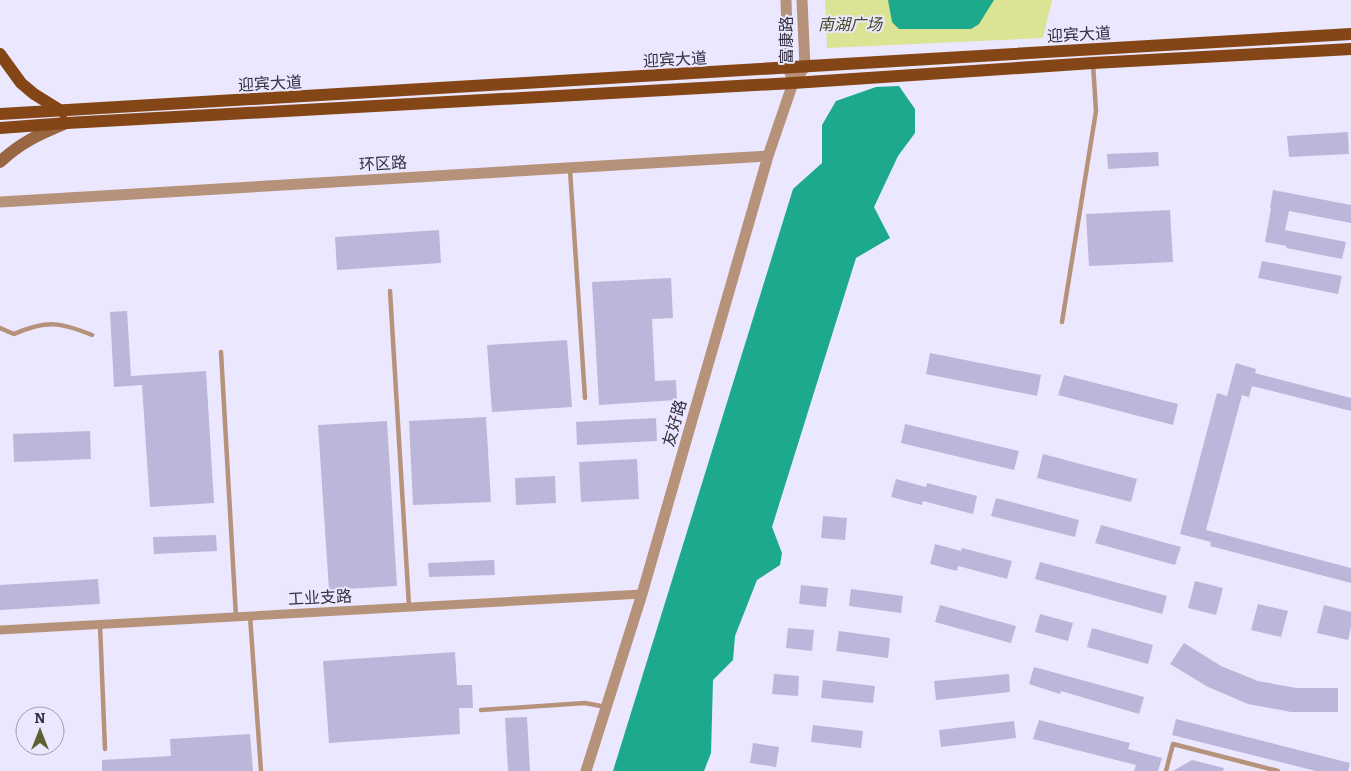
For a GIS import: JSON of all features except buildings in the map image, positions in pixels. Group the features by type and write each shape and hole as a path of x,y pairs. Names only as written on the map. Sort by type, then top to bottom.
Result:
{"main road":[{"name":"迎宾大道","path":"0,128 65,117 788,68 1351,34"},
{"name":"迎宾大道","path":"0,114 65,117 793,83 1093,63 1351,49"},
{"path":"0,54 21,83 65,117 30,138 10,152 0,162"}],"street":[{"name":"富康路","path":"786,0 788,68 793,83"},
{"name":"富康路","path":"793,83 806,67 802,0"},
{"name":"友好路","path":"586,771 642,594 768,156 793,83"},
{"name":"环区路","path":"0,202 768,156"},
{"name":"工业支路","path":"0,630 642,594"}],"lane":[{"path":"1062,322 1096,110 1093,63"},
{"path":"570,168 585,398"},
{"path":"390,291 409,607"},
{"path":"0,328 14,334 32,326 51,324 69,326 92,335"},
{"path":"221,352 236,617"},
{"path":"250,616 260,771"},
{"path":"100,625 105,749"},
{"path":"481,710 585,703 607,707"},
{"path":"1166,771 1174,744 1278,771"}],"green space":[{"name":"南湖广场","path":"825,0 1052,0 1043,38 827,48"}],"shaded area":[{"path":"888,0 994,0 979,24 971,29 899,29 892,22"},
{"path":"899,86 915,109 915,133 898,156 874,207 890,238 856,258 772,527 782,553 780,565 757,580 735,636 733,660 713,680 711,753 704,771 613,771 793,189 822,163 822,125 836,101 876,87"}]}
